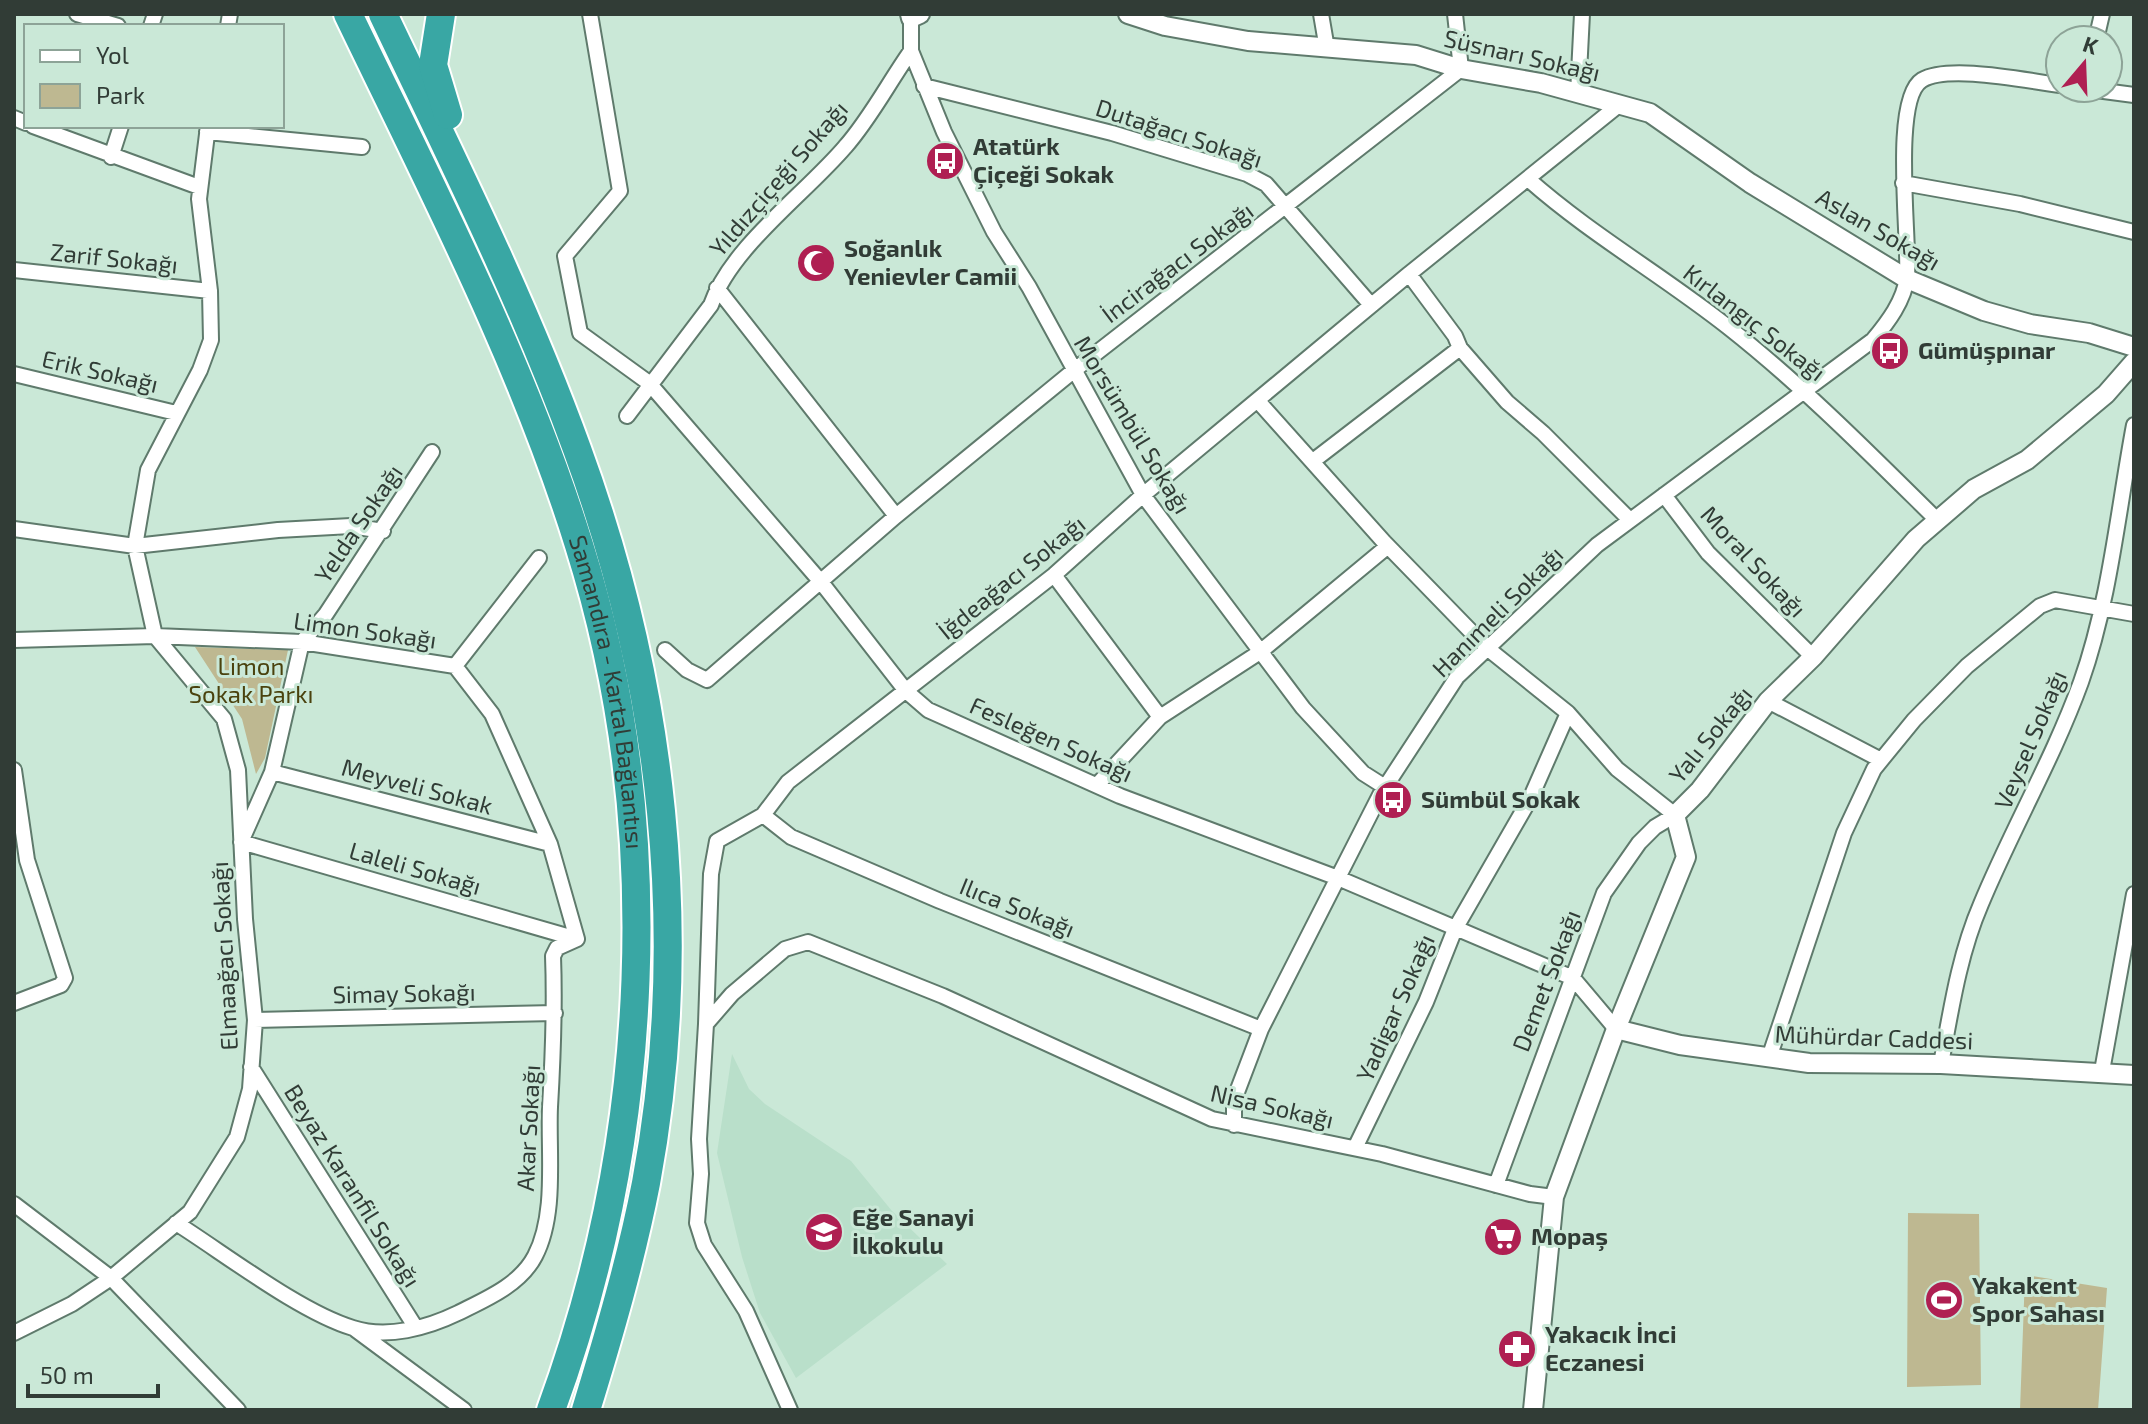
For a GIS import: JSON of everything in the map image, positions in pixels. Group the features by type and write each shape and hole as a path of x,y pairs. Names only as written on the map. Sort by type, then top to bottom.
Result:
{"highway":[{"path":"326,14 408,142"},
{"name":"Samandıra - Kartal Bağlantısı","path":"348,14 519,377 579,543 611,670 631,797 636,895 631,1046 615,1173 587,1288 551,1410"},
{"name":"Samandıra - Kartal Bağlantısı","path":"383,14 501,266 578,449 634,634 660,785 670,926 663,1061 636,1226 620,1299 586,1410"},
{"path":"441,14 433,65 438,92 501,266"}],"street":[{"path":"77,14 111,24"},
{"name":"Fesleğen Sokağı","path":"590,14 620,191 565,256 580,333 649,383 821,582 906,691 928,710 1097,785 1338,878 1573,978 1616,1029"},
{"name":"Süsnarı Sokağı","path":"1128,14 1165,26 1220,36 1327,49 1416,55 1461,69 1620,104"},
{"path":"1321,14 1327,49"},
{"path":"1455,14 1461,69"},
{"path":"1578,93 1582,14"},
{"path":"911,51 914,15"},
{"name":"Morsümbül Sokağı","path":"911,51 924,86 994,232 1029,287 1072,372 1143,495 1303,708 1363,773 1385,787"},
{"name":"Yıldızçiçeği Sokağı","path":"627,416 711,305 717,288 776,216 846,146 911,51"},
{"name":"İncirağacı Sokağı","path":"665,650 687,670 707,680 896,516 1072,372 1286,208 1422,96 1461,69"},
{"path":"1907,279 1903,183 1907,108 1912,89 1923,79 1952,73 2044,83"},
{"name":"Dutağacı Sokağı","path":"924,86 1112,133 1247,174 1266,184 1371,305"},
{"name":"İğdeağacı Sokağı","path":"763,815 788,782 1054,575 1143,495 1371,305 1620,104"},
{"name":"Aslan Sokağı","path":"1620,104 1650,113 1750,183 1907,279 1984,311 2030,324 2089,333 2134,347"},
{"path":"38,128 199,187"},
{"path":"111,157 120,128"},
{"path":"135,546 148,470 200,370 211,340 210,291 199,187 207,129 362,147"},
{"name":"Kırlangıç Sokağı","path":"1528,179 1574,220 1703,308 1806,390 1937,520"},
{"path":"1903,183 2020,204 2134,232"},
{"name":"Zarif Sokağı","path":"14,270 210,291"},
{"path":"1409,274 1455,336 1460,348 1507,402 1543,433 1630,520"},
{"name":"Hanımeli Sokağı","path":"1234,1125 1234,1100 1261,1029 1385,787 1457,677 1586,555 1873,340 1893,317 1907,279"},
{"path":"717,288 896,516"},
{"path":"1313,461 1359,429 1460,348"},
{"name":"Yalı Sokağı","path":"1533,1410 1554,1197 1616,1029 1686,857 1675,815 1700,790 1768,701 1813,657 1916,539 1974,489 2027,460 2106,394 2134,362"},
{"name":"Erik Sokağı","path":"14,374 176,413"},
{"path":"1258,401 1388,546 1487,648 1568,713 1617,769 1675,815"},
{"name":"Veysel Sokağı","path":"1941,1064 1968,938 2053,753 2082,679 2101,608 2134,425"},
{"name":"Yelda Sokağı","path":"241,842 272,772 302,642 326,614 383,531 432,452"},
{"name":"Moral Sokağı","path":"1664,495 1708,553 1813,657"},
{"path":"14,529 135,546 278,530 351,526 383,531"},
{"name":"Elmaağacı Sokağı","path":"14,1333 72,1304 111,1278 190,1212 237,1137 250,1089 255,1020 238,770 224,719 155,636 135,546"},
{"path":"1097,785 1160,717 1260,652 1388,546"},
{"path":"455,666 539,558"},
{"path":"1054,575 1160,717"},
{"path":"1769,1058 1844,833 1881,760 1967,666 2040,606 2055,600 2134,614"},
{"name":"Limon Sokağı","path":"14,640 155,636 302,642 455,666 492,714 550,844 577,939"},
{"path":"1768,701 1881,760"},
{"name":"Yadigar Sokağı","path":"1355,1148 1426,1002 1455,929 1531,797 1568,713"},
{"path":"14,770 27,860 65,978 61,985 14,1003"},
{"name":"Meyveli Sokak","path":"272,772 550,844"},
{"path":"763,815 717,841 711,874 697,1223 704,1245 746,1311 790,1410"},
{"name":"Ilıca Sokağı","path":"763,815 791,837 940,901 1261,1029"},
{"name":"Demet Sokağı","path":"1496,1185 1604,893 1618,869 1655,827 1675,815"},
{"name":"Laleli Sokağı","path":"241,842 577,939"},
{"path":"2102,1071 2134,894"},
{"name":"Akar Sokağı","path":"176,1223 328,1319 356,1330 433,1325 497,1293 523,1274 536,1255 552,1169 553,956 557,948 577,939"},
{"name":"Nisa Sokağı","path":"706,1024 732,994 785,949 808,942 905,981 1212,1119 1355,1148 1554,1197"},
{"name":"Simay Sokağı","path":"255,1020 555,1013"},
{"name":"Mühürdar Caddesi","path":"1616,1029 1666,1042 1769,1058 1843,1065 1941,1064 2134,1075"},
{"name":"Beyaz Karanfil Sokağı","path":"251,1067 416,1328"},
{"path":"14,1204 111,1278 238,1410"},
{"path":"356,1330 464,1410"}],"shaded area":[{"name":"Eğe Sanayi İlkokulu","path":"732,1054 749,1089 765,1104 851,1161 892,1211 947,1264 796,1378 760,1313 742,1257 717,1153"}],"green space":[{"name":"Limon Sokak Parkı","path":"195,647 288,650 265,758 256,774 242,719"},
{"name":"Yakakent Spor Sahası","path":"1908,1213 1979,1214 1981,1385 1907,1387"},
{"path":"2025,1275 2107,1288 2098,1410 2020,1410"}],"place":[{"name":"Atatürk Çiçeği Sokak","path":"945,161"},
{"name":"Soğanlık Yenievler Camii","path":"816,263"},
{"name":"Gümüşpınar","path":"1890,351"},
{"name":"Sümbül Sokak","path":"1393,800"},
{"name":"Eğe Sanayi İlkokulu","path":"824,1232"},
{"name":"Mopaş","path":"1503,1237"},
{"name":"Yakakent Spor Sahası","path":"1944,1300"},
{"name":"Yakacık İnci Eczanesi","path":"1517,1349"}]}
